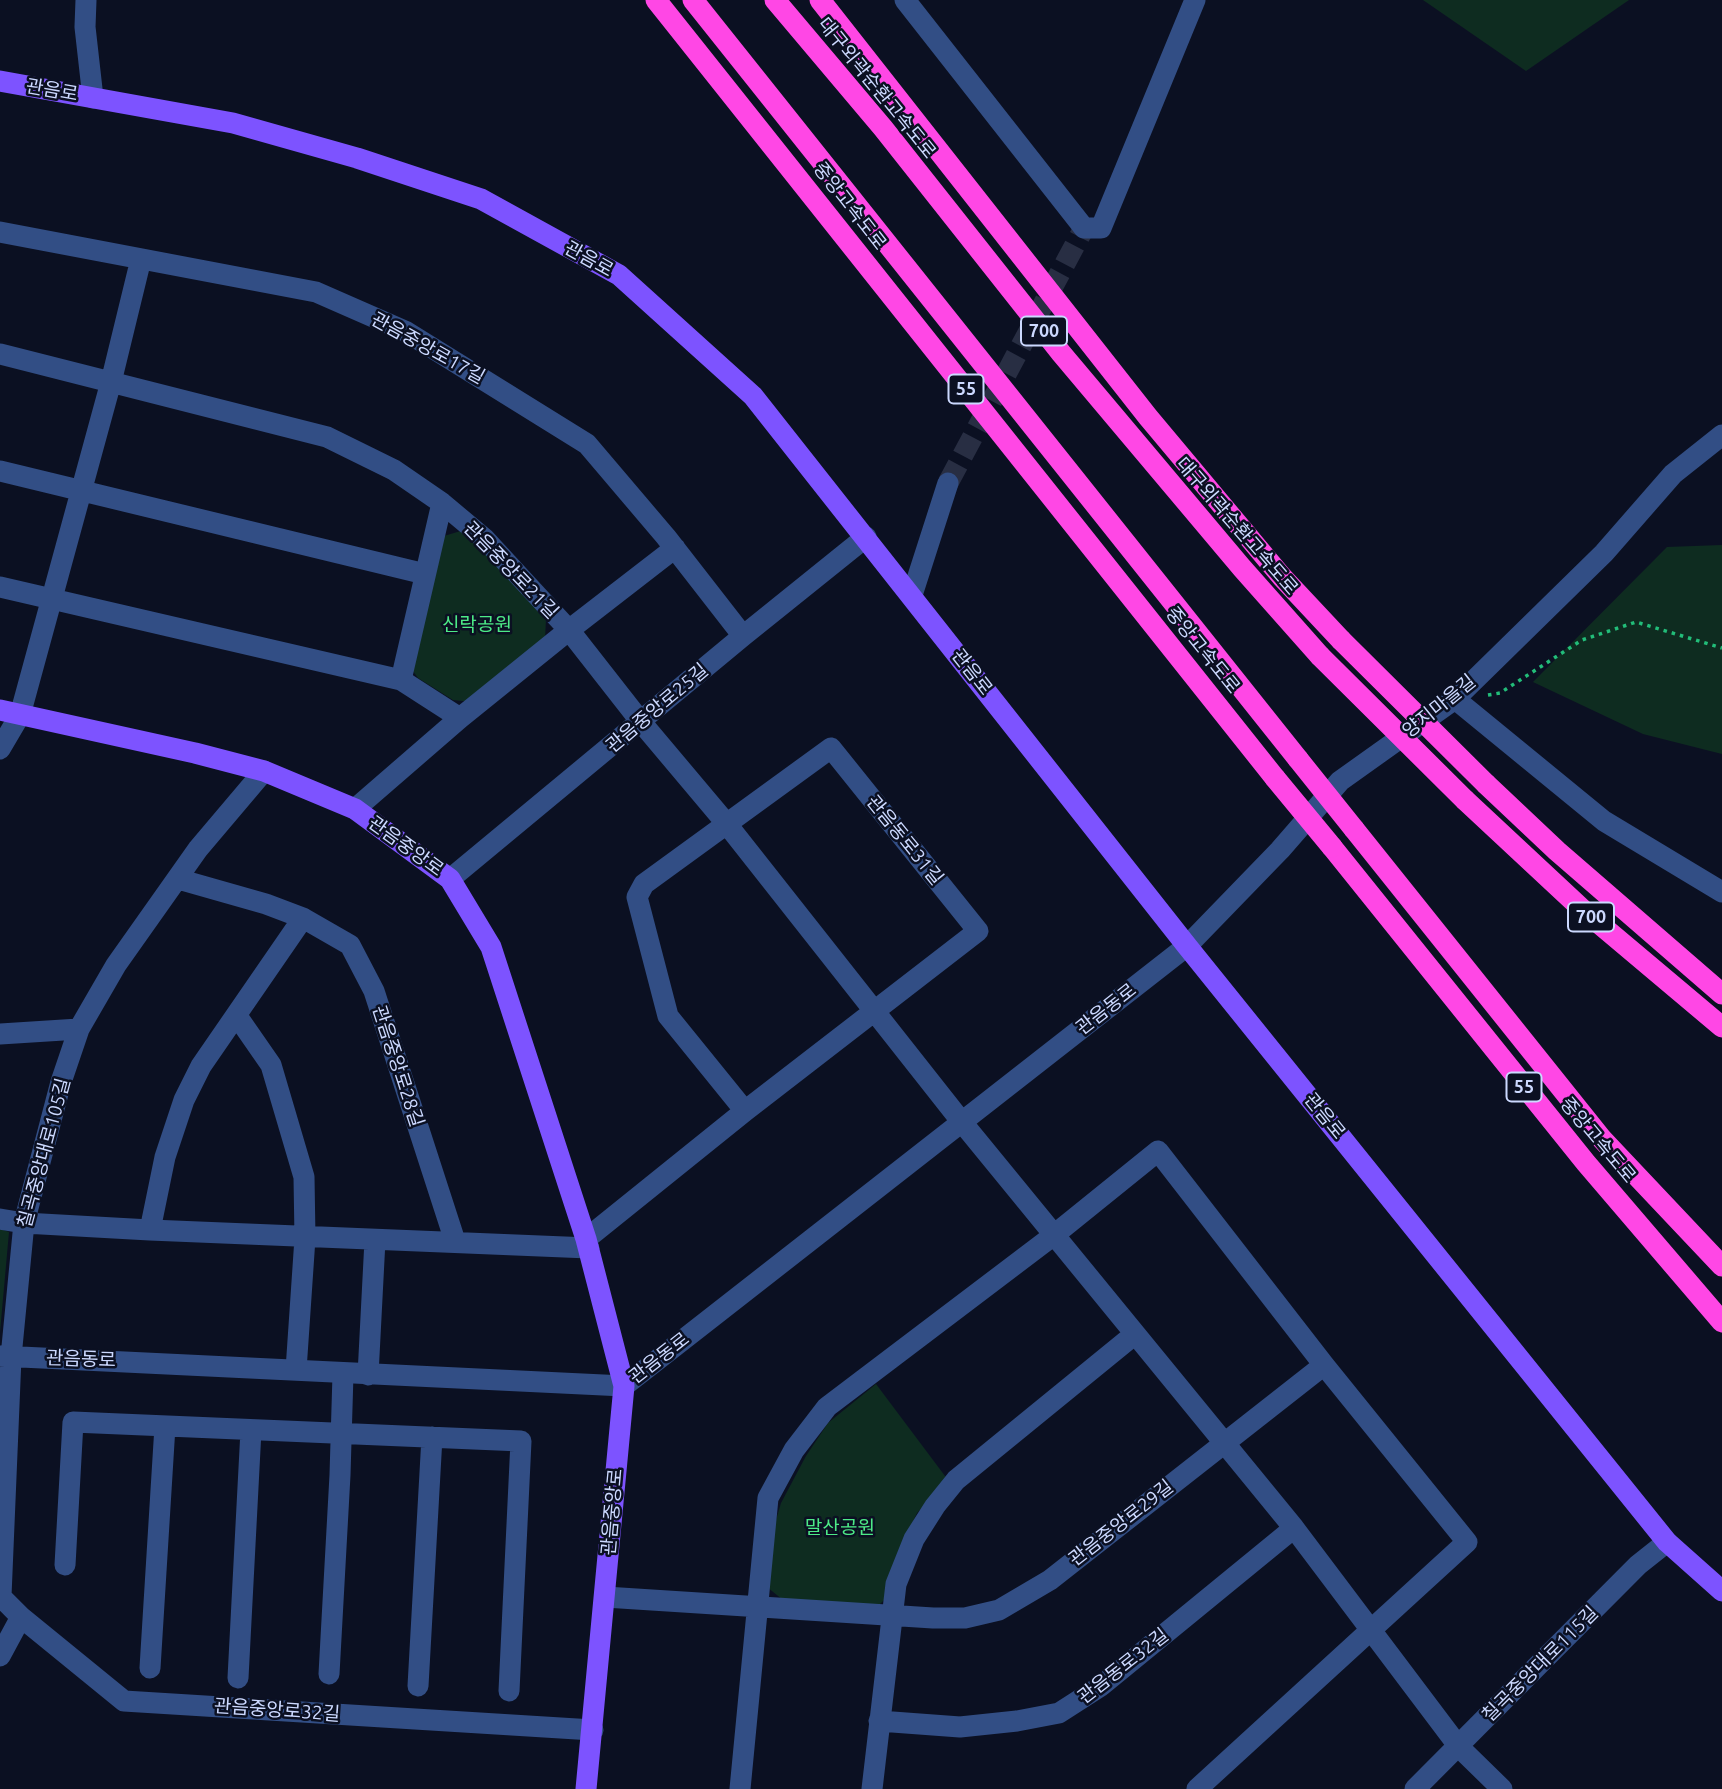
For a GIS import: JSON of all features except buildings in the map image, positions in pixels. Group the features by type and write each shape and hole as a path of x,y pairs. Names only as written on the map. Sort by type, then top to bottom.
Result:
{"highway":[{"name":"중앙고속도로","path":"656,0 1275,778 1586,1163 1722,1322"},
{"name":"중앙고속도로","path":"693,0 1602,1139 1722,1266"},
{"name":"대구외곽순환고속도로","path":"775,0 883,128 1061,353 1242,568 1320,656 1465,800 1583,910 1722,1027"},
{"name":"대구외곽순환고속도로","path":"820,0 1140,407 1256,546 1341,640 1486,784 1558,851 1722,994"}],"main road":[{"name":"관음로","path":"0,81 233,123 357,158 481,199 619,275 753,396 1186,946 1667,1542 1722,1591"},
{"name":"관음중앙로","path":"10,713 195,753 264,771 355,809 450,879 491,947 587,1244 624,1386 586,1789"}],"street":[{"path":"86,0 85,27 93,98"},
{"path":"905,0 1084,228 1101,228 1195,0"},
{"name":"관음중앙로17길","path":"0,232 316,292 405,331 587,444 675,548 743,636"},
{"path":"0,749 10,713 51,599 111,382 141,259"},
{"path":"0,354 111,382"},
{"name":"관음중앙로21길","path":"111,382 327,437 394,470 442,503 485,539 569,630 641,722"},
{"name":"양지마을길","path":"1186,946 1280,850 1340,781 1455,699 1604,553 1673,474 1722,435"},
{"path":"0,471 425,574"},
{"path":"912,595 948,483"},
{"path":"401,680 442,503"},
{"name":"관음중앙로25길","path":"450,879 866,537"},
{"path":"569,630 675,548"},
{"path":"0,587 401,680 460,718"},
{"name":"관음중앙로","path":"355,809 460,718 569,630"},
{"path":"1455,699 1604,821 1722,892"},
{"path":"641,722 726,822 961,1121 1294,1528 1459,1746 1502,1789"},
{"name":"관음동로31길","path":"745,1111 668,1016 637,897 644,884 831,748 978,932 874,1010"},
{"name":"칠곡중앙대로105길","path":"1,1596 6,1356 24,1223 61,1082 79,1029 116,965 198,849 264,771"},
{"name":"관음중앙로28길","path":"177,879 266,904 303,918 350,945 373,991 455,1241"},
{"path":"150,1230 165,1157 184,1100 201,1066 303,918"},
{"name":"관음동로","path":"6,1356 624,1386 1186,946"},
{"path":"0,1219 24,1223 305,1238 587,1244 745,1111 874,1010"},
{"path":"237,1016 271,1065 304,1177 305,1238 296,1370"},
{"path":"0,1034 79,1029"},
{"path":"740,1789 768,1498 794,1450 827,1407 1054,1235 1158,1151 1324,1365 1467,1542 1372,1632 1197,1789"},
{"path":"368,1375 375,1240"},
{"path":"872,1789 896,1584 914,1539 956,1480 1135,1334"},
{"name":"관음중앙로29길","path":"605,1597 965,1618 999,1610 1050,1580 1324,1365"},
{"path":"329,1674 343,1374"},
{"path":"65,1565 73,1422 521,1441 509,1691"},
{"path":"150,1668 165,1426"},
{"path":"238,1678 251,1430"},
{"path":"418,1686 432,1437"},
{"name":"관음동로32길","path":"879,1721 960,1727 1059,1713 1101,1686 1294,1528"},
{"name":"칠곡중앙대로115길","path":"1415,1789 1638,1565 1667,1542"},
{"name":"관음중앙로32길","path":"1,1596 21,1617 124,1700 593,1730"},
{"path":"0,1656 21,1617"}],"path":[{"path":"1455,699 1500,693 1583,640 1636,622 1722,648"}],"green space":[{"path":"1423,0 1629,0 1526,71"},
{"name":"신락공원","path":"464,530 546,619 545,639 472,702 453,700 418,678 410,667 444,536"},
{"path":"1722,545 1722,754 1643,734 1533,682 1667,547"},
{"path":"0,1229 9,1232 0,1332"},
{"name":"말산공원","path":"876,1384 948,1480 917,1513 896,1557 886,1598 875,1609 783,1600 767,1587 774,1527 781,1503 806,1456 828,1423"}],"tunnel":[{"path":"948,483 1084,228"}]}
